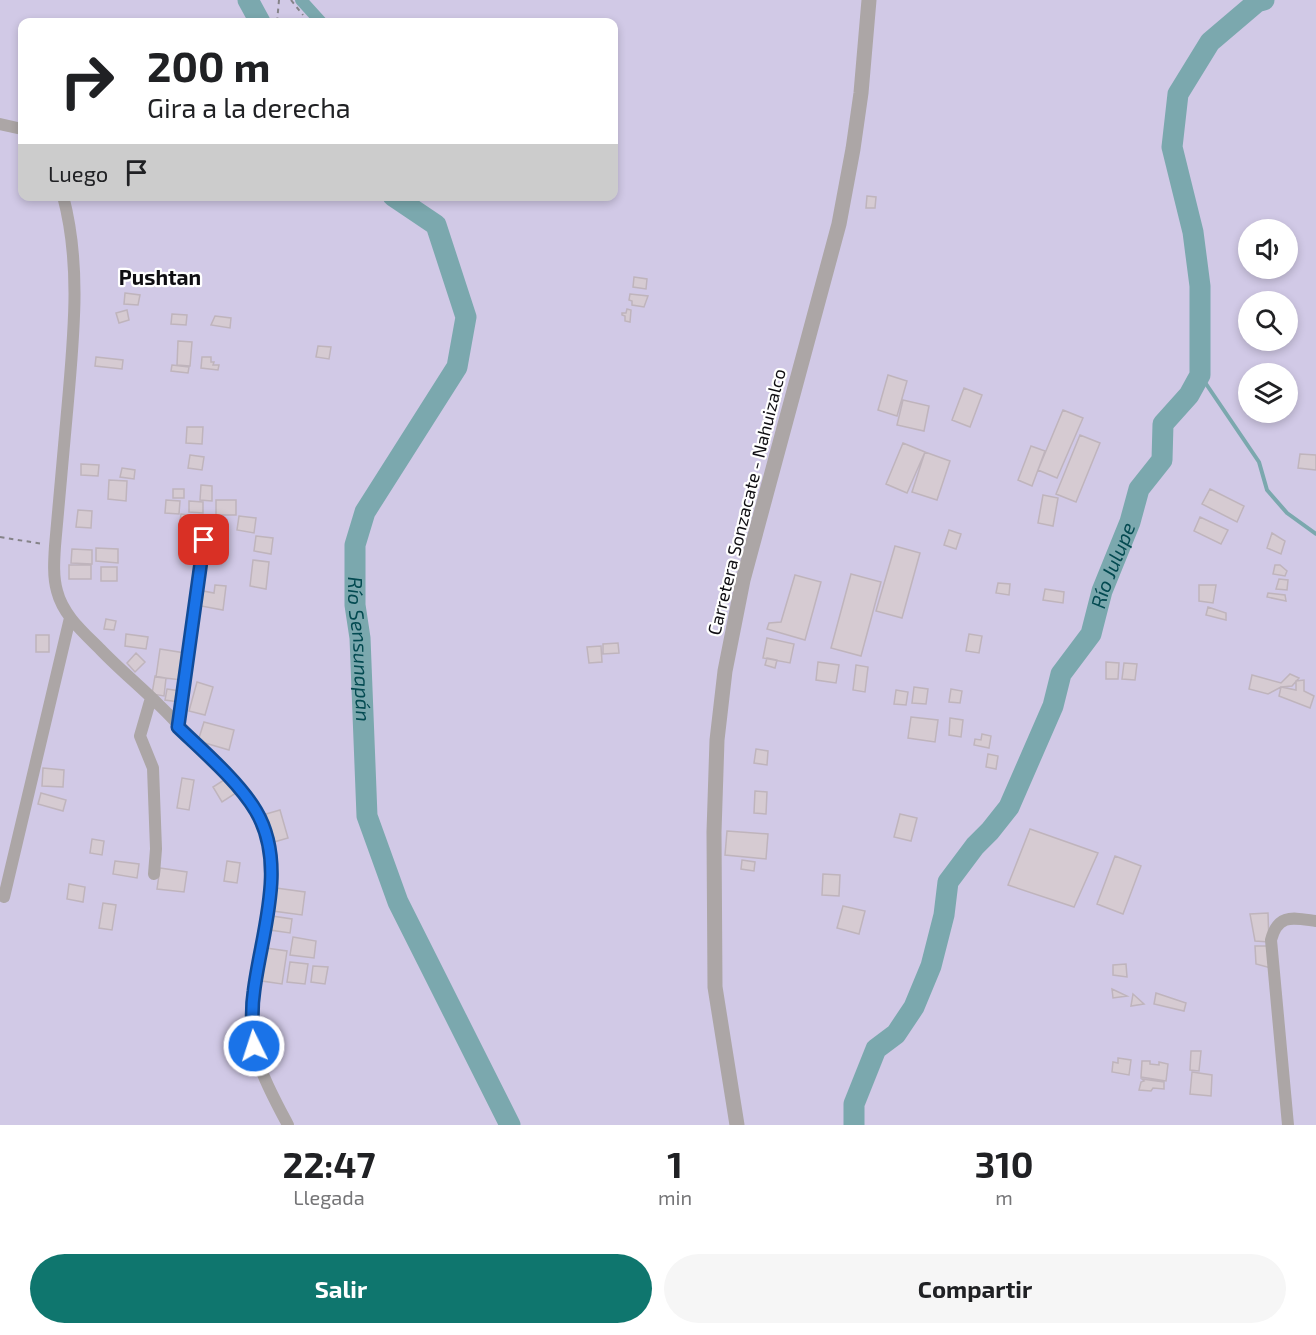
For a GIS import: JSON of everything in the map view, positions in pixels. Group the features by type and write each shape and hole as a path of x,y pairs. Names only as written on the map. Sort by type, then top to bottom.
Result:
{"street":[{"name":"Carretera Sonzacate - Nahuizalco","path":"734,1122 715,976 714,832 717,740 725,671 743,580 839,224 859,104 869,0"},
{"path":"0,124 18,128"},
{"path":"64,201 75,263 72,350 55,546 54,572 57,593 70,618 243,793 256,811 265,830 272,882 251,1019 254,1046 262,1074 288,1125"},
{"path":"178,727 204,540"},
{"path":"4,897 70,618"},
{"path":"151,698 140,736 153,768 156,849 154,874"},
{"path":"1288,1125 1271,940 1274,928 1281,921 1294,918 1316,921"}],"path":[{"path":"278,18 279,0"},
{"path":"291,0 303,15"},
{"path":"0,537 55,546"}],"shaded area":[{"path":"0,0 1316,0 1316,1125 0,1125"}],"building":[{"path":"867,196 876,197 875,208 866,208"},
{"path":"634,277 647,279 646,289 633,287"},
{"path":"125,293 140,295 138,305 124,304"},
{"path":"630,294 648,296 644,307 632,305 632,301 629,300"},
{"path":"627,309 631,310 630,322 625,321 625,316 622,315"},
{"path":"127,310 129,320 119,323 116,313"},
{"path":"172,314 187,315 186,325 171,324"},
{"path":"215,316 231,318 230,328 211,325"},
{"path":"178,341 192,342 190,366 177,365"},
{"path":"318,346 331,347 329,359 316,357"},
{"path":"96,357 123,360 122,369 95,366"},
{"path":"202,357 211,357 213,365 219,365 218,370 201,368"},
{"path":"172,365 189,367 188,373 171,371"},
{"path":"888,375 907,381 897,416 878,410"},
{"path":"964,388 982,395 970,427 952,420"},
{"path":"903,400 929,406 924,431 897,425"},
{"path":"1063,410 1083,418 1057,478 1038,470"},
{"path":"187,427 203,427 202,444 186,443"},
{"path":"1080,435 1100,443 1076,502 1056,494"},
{"path":"903,443 925,452 907,493 886,484"},
{"path":"1031,446 1045,451 1032,486 1018,480"},
{"path":"925,452 950,461 937,500 912,492"},
{"path":"1300,454 1316,455 1316,470 1298,468"},
{"path":"190,455 204,457 202,470 188,468"},
{"path":"81,464 99,465 98,476 81,475"},
{"path":"122,468 135,470 134,479 120,477"},
{"path":"109,480 127,481 126,501 108,499"},
{"path":"201,485 212,486 212,501 200,500"},
{"path":"173,489 184,489 184,498 173,498"},
{"path":"1210,489 1244,506 1237,522 1202,504"},
{"path":"1043,495 1058,498 1053,526 1038,523"},
{"path":"166,500 180,501 179,514 165,513"},
{"path":"216,500 236,500 236,515 216,515"},
{"path":"189,501 203,502 203,513 189,512"},
{"path":"78,510 92,511 91,528 76,527"},
{"path":"181,514 200,517 199,531 179,528"},
{"path":"239,516 256,518 254,533 237,530"},
{"path":"1200,517 1228,530 1221,544 1194,531"},
{"path":"949,530 961,534 956,549 944,545"},
{"path":"186,532 201,534 199,547 184,545"},
{"path":"1272,533 1285,541 1281,554 1267,548"},
{"path":"210,534 223,536 221,550 208,549"},
{"path":"256,536 273,538 271,554 254,551"},
{"path":"895,546 920,553 902,618 876,611"},
{"path":"96,548 118,549 118,563 96,561"},
{"path":"72,549 92,550 92,564 71,563"},
{"path":"253,560 269,562 266,589 250,586"},
{"path":"69,565 91,565 91,579 69,579"},
{"path":"1275,565 1280,565 1287,571 1285,576 1273,574"},
{"path":"101,567 117,567 117,581 101,581"},
{"path":"851,574 881,582 861,656 831,648"},
{"path":"795,575 821,582 805,640 767,629 769,623 781,622"},
{"path":"1279,579 1288,580 1287,590 1276,589"},
{"path":"998,583 1010,584 1009,595 996,593"},
{"path":"215,585 226,586 223,610 201,606 203,591 214,593"},
{"path":"1199,585 1216,585 1213,603 1199,601"},
{"path":"1045,589 1064,592 1063,603 1043,600"},
{"path":"1268,593 1285,595 1286,601 1267,597"},
{"path":"1208,607 1226,613 1226,620 1206,615"},
{"path":"106,619 116,621 114,630 104,629"},
{"path":"126,634 148,637 146,649 125,646"},
{"path":"969,634 982,636 979,653 966,651"},
{"path":"36,635 49,635 49,652 36,652"},
{"path":"767,638 794,644 790,663 763,658"},
{"path":"618,643 619,653 603,654 603,644"},
{"path":"601,646 602,662 589,663 587,647"},
{"path":"160,649 185,653 182,680 156,677"},
{"path":"136,653 145,662 135,672 127,663"},
{"path":"767,658 777,660 775,668 765,665"},
{"path":"818,662 839,665 836,683 816,680"},
{"path":"1106,662 1119,663 1118,679 1106,679"},
{"path":"1124,663 1137,664 1135,680 1122,679"},
{"path":"856,665 868,667 865,692 853,690"},
{"path":"1290,674 1299,678 1292,686 1281,687 1268,694 1249,689 1252,675 1281,683"},
{"path":"155,676 166,678 164,696 152,694"},
{"path":"1304,680 1304,691 1314,696 1310,708 1279,696 1281,687 1296,690 1296,681"},
{"path":"197,682 213,687 205,715 189,711"},
{"path":"914,687 928,689 926,704 912,703"},
{"path":"167,689 180,691 179,702 165,700"},
{"path":"951,689 962,691 960,703 949,702"},
{"path":"896,690 908,692 906,705 894,704"},
{"path":"911,717 938,720 935,742 908,738"},
{"path":"950,718 963,720 961,737 949,735"},
{"path":"204,722 234,730 229,750 198,741"},
{"path":"982,734 991,736 989,748 974,745 975,739 981,740"},
{"path":"756,749 768,751 767,765 754,763"},
{"path":"988,754 998,756 996,769 986,767"},
{"path":"43,768 64,770 63,787 42,786"},
{"path":"182,778 194,780 189,810 177,808"},
{"path":"227,778 236,793 222,802 213,787"},
{"path":"755,791 767,792 766,814 754,813"},
{"path":"41,793 66,800 63,811 38,804"},
{"path":"280,810 288,838 274,842 266,814"},
{"path":"900,814 917,818 911,841 894,837"},
{"path":"1030,829 1098,853 1074,907 1008,885"},
{"path":"727,831 768,834 766,859 725,855"},
{"path":"92,839 104,841 102,855 90,853"},
{"path":"1115,856 1141,866 1123,914 1097,904"},
{"path":"742,860 755,862 754,871 741,869"},
{"path":"115,861 139,864 137,878 113,874"},
{"path":"227,861 240,863 237,883 224,881"},
{"path":"160,868 187,872 184,892 157,889"},
{"path":"823,874 840,875 839,896 822,895"},
{"path":"69,884 85,887 83,902 67,899"},
{"path":"276,888 305,892 302,915 273,911"},
{"path":"103,903 116,905 112,930 99,928"},
{"path":"843,906 865,911 859,934 837,928"},
{"path":"1268,913 1269,942 1255,941 1250,914"},
{"path":"272,916 292,919 290,933 270,930"},
{"path":"293,937 316,941 314,958 290,955"},
{"path":"1255,946 1270,946 1271,968 1256,964"},
{"path":"266,948 287,951 282,984 262,981"},
{"path":"290,962 308,964 305,984 287,982"},
{"path":"1126,964 1127,977 1113,975 1113,965"},
{"path":"313,966 328,967 325,984 311,982"},
{"path":"1112,989 1127,996 1113,998"},
{"path":"1156,993 1186,1003 1184,1011 1154,1004"},
{"path":"1133,994 1144,1004 1131,1006"},
{"path":"1191,1051 1201,1051 1199,1071 1190,1070"},
{"path":"1118,1058 1131,1060 1129,1075 1112,1072 1113,1062 1118,1063"},
{"path":"1142,1061 1150,1061 1150,1064 1159,1065 1159,1062 1168,1064 1166,1081 1141,1077"},
{"path":"1192,1072 1212,1075 1211,1096 1190,1094"},
{"path":"1142,1079 1164,1082 1164,1089 1139,1090 1141,1082 1144,1081"}],"waterway":[{"name":"Río Sensunapán","path":"248,0 258,18"},
{"path":"301,0 317,18"},
{"name":"Río Julupe","path":"854,1125 854,1104 876,1049 896,1034 914,1007 931,966 944,915 948,882 1009,807 1053,706 1061,674 1091,634 1102,591 1130,522 1139,489 1162,460 1163,424 1189,395 1200,375 1200,286 1193,232 1172,147 1178,94 1210,42 1257,2 1264,0"},
{"name":"Río Sensunapán","path":"400,201 436,225 466,317 457,367 365,512 355,545 355,605 360,638 367,816 398,902 510,1125"},
{"path":"1200,375 1259,462 1267,490 1287,513 1316,534"}],"district":[{"name":"Pushtan","path":"160,278"}],"route":[{"path":"204,540 178,727 243,793 256,811 265,830 272,882 251,1019 254,1046"}]}
